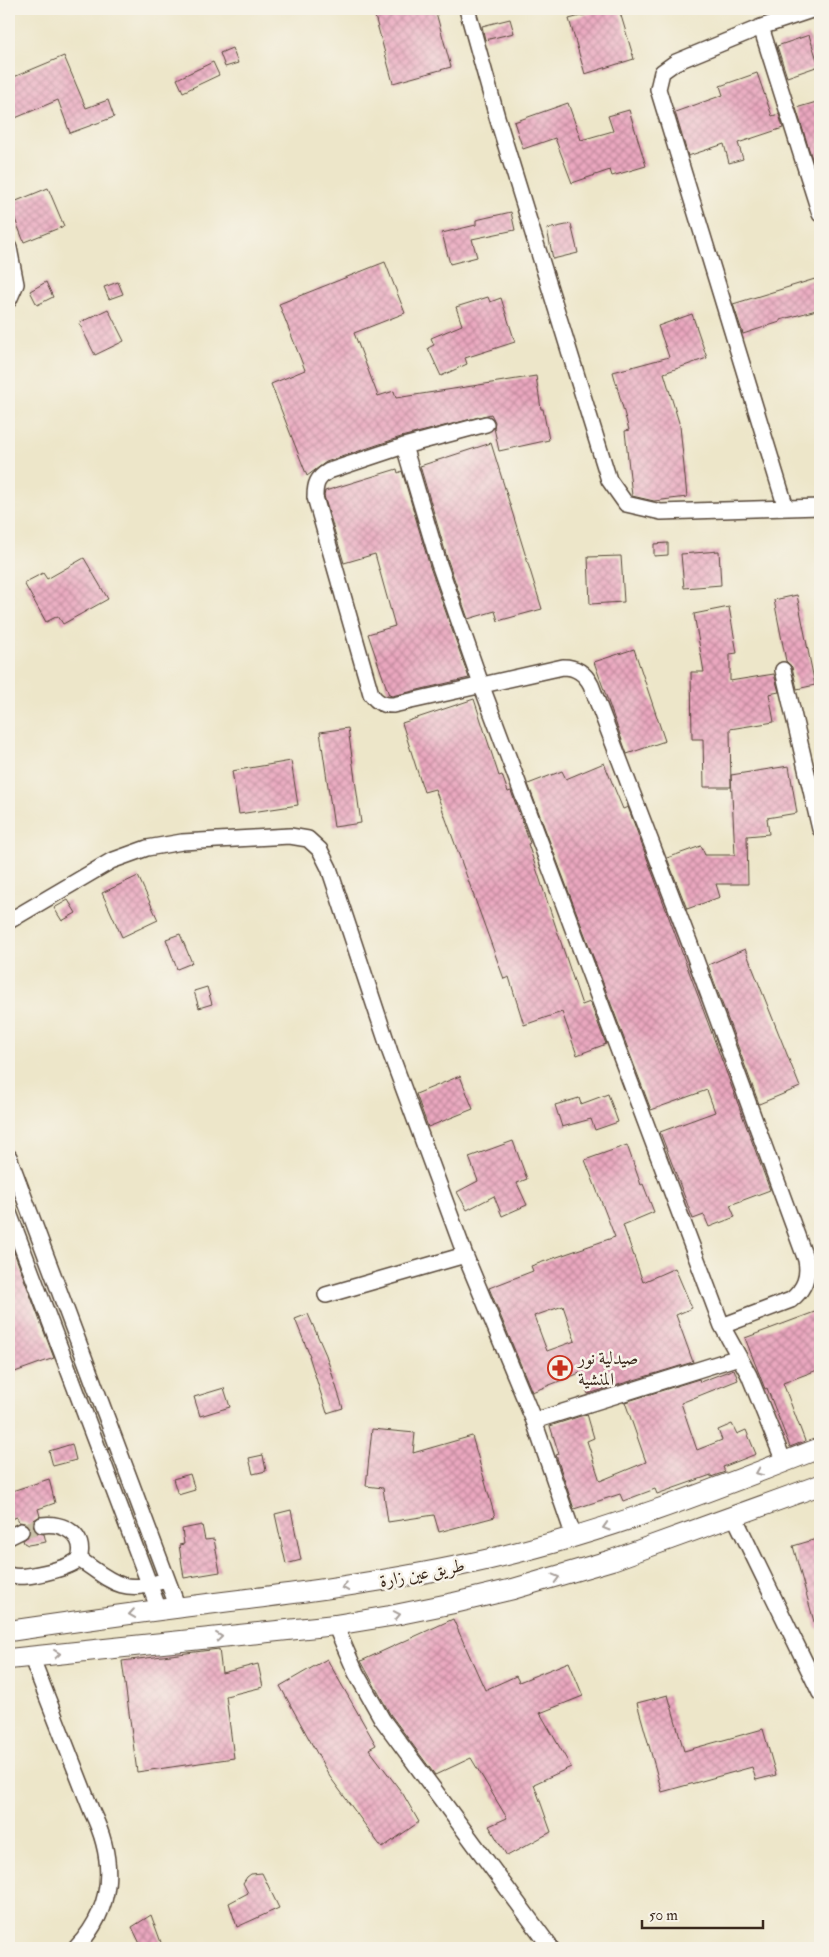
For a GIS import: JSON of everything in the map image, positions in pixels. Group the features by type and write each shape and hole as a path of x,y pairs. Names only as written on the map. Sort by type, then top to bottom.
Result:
{"main road":[{"name":"طريق عين زارة","path":"9,1631 319,1591 491,1559 574,1537 665,1508 820,1448"},
{"name":"طريق عين زارة","path":"9,1659 334,1625 408,1613 522,1587 612,1560 820,1485"}],"street":[{"path":"467,9 500,126 609,480 626,504 661,512 820,507"},
{"path":"786,508 658,89 662,72 676,62 761,27 815,9"},
{"path":"761,27 820,214"},
{"path":"9,248 16,284 9,300"},
{"path":"486,424 404,446 329,471 319,477 315,487 315,497 371,694 377,701 384,705 393,705 563,667 575,669 585,675 591,685 690,944 808,1267 802,1289 791,1300 722,1326"},
{"path":"404,446 439,564 482,686 722,1326 749,1375 784,1462"},
{"path":"783,670 820,829"},
{"path":"9,921 111,862 147,848 182,842 290,836 308,840 320,850 329,868 390,1052 465,1255 534,1421 574,1537"},
{"path":"9,1157 168,1580 168,1609"},
{"path":"9,1213 150,1586 168,1609"},
{"path":"326,1296 465,1255"},
{"path":"534,1421 739,1356"},
{"path":"734,1516 820,1693"},
{"path":"42,1525 59,1525 73,1533 80,1545 79,1559"},
{"path":"79,1559 109,1579 124,1586 139,1588 168,1580"},
{"path":"9,1576 21,1577 52,1570 68,1566 79,1559"},
{"path":"334,1625 356,1673 382,1719 551,1948"},
{"path":"31,1656 106,1848 107,1886 103,1904 95,1922 76,1948"}],"building":[{"path":"373,9 435,9 451,67 393,83"},
{"path":"606,9 619,9 634,59 585,74 569,19"},
{"path":"510,19 514,33 485,40 482,26"},
{"path":"809,35 819,66 787,77 777,46"},
{"path":"232,48 238,63 225,67 220,53"},
{"path":"64,56 86,108 108,100 114,117 70,133 58,100 13,119 9,108 9,79"},
{"path":"213,62 219,75 183,92 177,79"},
{"path":"757,73 772,116 779,114 783,128 738,143 743,159 729,163 724,144 688,156 675,112 723,95 720,86"},
{"path":"820,101 820,181 819,181 796,108"},
{"path":"568,103 581,140 613,131 608,116 629,110 646,166 612,176 610,170 572,183 555,138 523,149 514,122"},
{"path":"48,188 64,226 24,242 9,204"},
{"path":"511,212 515,230 472,239 477,257 450,264 442,233 476,225 476,220"},
{"path":"571,224 578,253 553,259 547,229"},
{"path":"385,262 405,313 354,333 378,396 394,391 396,398 536,376 541,409 543,409 549,440 499,451 494,428 495,422 491,414 401,437 326,462 307,476 271,384 305,370 279,304"},
{"path":"815,279 820,299 820,309 780,320 780,322 743,334 733,304"},
{"path":"46,282 53,297 37,305 30,291"},
{"path":"118,282 123,294 109,299 104,287"},
{"path":"488,297 490,302 501,298 515,342 465,358 467,364 441,376 428,348 434,345 431,338 462,325 456,307"},
{"path":"108,309 124,341 95,355 79,323"},
{"path":"692,314 707,358 664,373 680,426 687,497 654,501 632,496 625,431 629,430 613,372 669,357 658,326"},
{"path":"491,443 542,609 498,621 495,611 468,619 448,561 420,466"},
{"path":"397,469 398,473 402,471 430,567 469,678 392,696 389,695 368,634 395,626 375,554 344,563 324,496 325,491"},
{"path":"668,543 668,555 654,556 654,544"},
{"path":"719,551 721,585 684,588 681,554"},
{"path":"621,556 624,602 590,604 588,557"},
{"path":"84,558 108,599 63,624 58,616 46,622 24,583 43,573 47,579"},
{"path":"797,595 815,685 797,689 792,667 786,661 774,600"},
{"path":"729,607 737,653 730,654 730,681 774,674 779,692 769,694 774,722 730,729 731,787 704,787 703,739 692,739 691,672 704,672 694,614"},
{"path":"634,649 665,741 627,754 594,662"},
{"path":"474,699 499,776 502,775 508,792 511,791 530,843 528,844 582,1005 590,1002 606,1044 577,1055 562,1012 524,1025 509,977 504,979 435,789 424,792 402,723"},
{"path":"348,728 361,823 334,827 320,732"},
{"path":"291,761 298,805 239,814 232,771"},
{"path":"604,763 623,809 628,807 770,1190 730,1205 735,1217 709,1227 704,1215 693,1219 660,1132 715,1112 707,1090 651,1110 528,784 562,771 566,779"},
{"path":"789,766 797,813 767,818 769,834 747,836 748,884 716,884 720,897 687,909 667,858 701,846 705,855 735,855 731,775"},
{"path":"138,876 158,920 122,937 102,893"},
{"path":"68,900 76,913 62,921 54,908"},
{"path":"180,934 192,963 177,969 166,939"},
{"path":"745,949 800,1087 759,1104 708,965"},
{"path":"207,987 212,1004 199,1008 194,991"},
{"path":"460,1076 473,1109 428,1127 416,1094"},
{"path":"608,1094 618,1122 595,1130 591,1119 562,1127 555,1105 579,1098 581,1104"},
{"path":"513,1141 527,1179 517,1183 527,1205 502,1216 494,1196 467,1210 457,1192 478,1181 469,1157"},
{"path":"627,1145 641,1185 643,1184 654,1212 623,1225 643,1282 675,1268 692,1308 676,1315 693,1362 588,1394 580,1373 532,1392 489,1288 533,1271 531,1266 615,1237 585,1160","holes":["563,1306 575,1341 547,1351 534,1316"]},
{"path":"9,1239 54,1358 12,1373 9,1364"},
{"path":"820,1310 820,1369 783,1383 805,1441 790,1447 745,1338"},
{"path":"308,1314 326,1355 343,1408 327,1413 310,1356 295,1319"},
{"path":"734,1369 738,1380 681,1403 697,1450 722,1440 718,1430 732,1424 737,1434 746,1430 756,1454 723,1467 725,1472 657,1494 655,1489 623,1501 620,1494 574,1509 556,1455 559,1454 550,1426 587,1414 594,1438 587,1441 600,1481 646,1462 625,1402 699,1379 700,1382"},
{"path":"224,1388 230,1407 200,1416 194,1397"},
{"path":"372,1429 415,1433 413,1453 472,1436 495,1517 439,1532 434,1515 388,1522 383,1488 366,1486"},
{"path":"72,1444 76,1460 53,1466 49,1451"},
{"path":"263,1455 266,1471 253,1474 249,1458"},
{"path":"190,1474 195,1490 178,1495 173,1479"},
{"path":"49,1479 55,1503 38,1509 40,1516 34,1520 33,1525 37,1533 44,1534 46,1542 28,1545 23,1540 29,1536 29,1526 26,1523 19,1522 17,1517 9,1520 9,1492"},
{"path":"291,1510 301,1560 286,1564 275,1514"},
{"path":"202,1525 205,1540 214,1539 220,1572 184,1578 179,1545 184,1544 182,1529"},
{"path":"820,1538 820,1628 816,1629 793,1546"},
{"path":"453,1619 485,1690 516,1676 519,1682 569,1662 583,1696 540,1713 571,1767 534,1784 551,1832 507,1856 489,1826 507,1818 471,1758 435,1775 390,1714 361,1661"},
{"path":"219,1649 222,1673 258,1664 263,1687 226,1696 234,1758 137,1772 122,1661"},
{"path":"327,1659 376,1745 369,1749 403,1794 419,1822 382,1848 330,1777 280,1686"},
{"path":"668,1695 684,1751 763,1729 776,1775 756,1780 752,1767 662,1792 637,1703"},
{"path":"262,1873 279,1908 237,1927 229,1903 248,1893 243,1883 247,1877 251,1874"},
{"path":"151,1915 163,1948 142,1948 132,1927"}],"tunnel":[{"path":"21,1531 42,1525"}],"place":[{"name":"صيدلية نور المنشية","path":"560,1368"}]}
